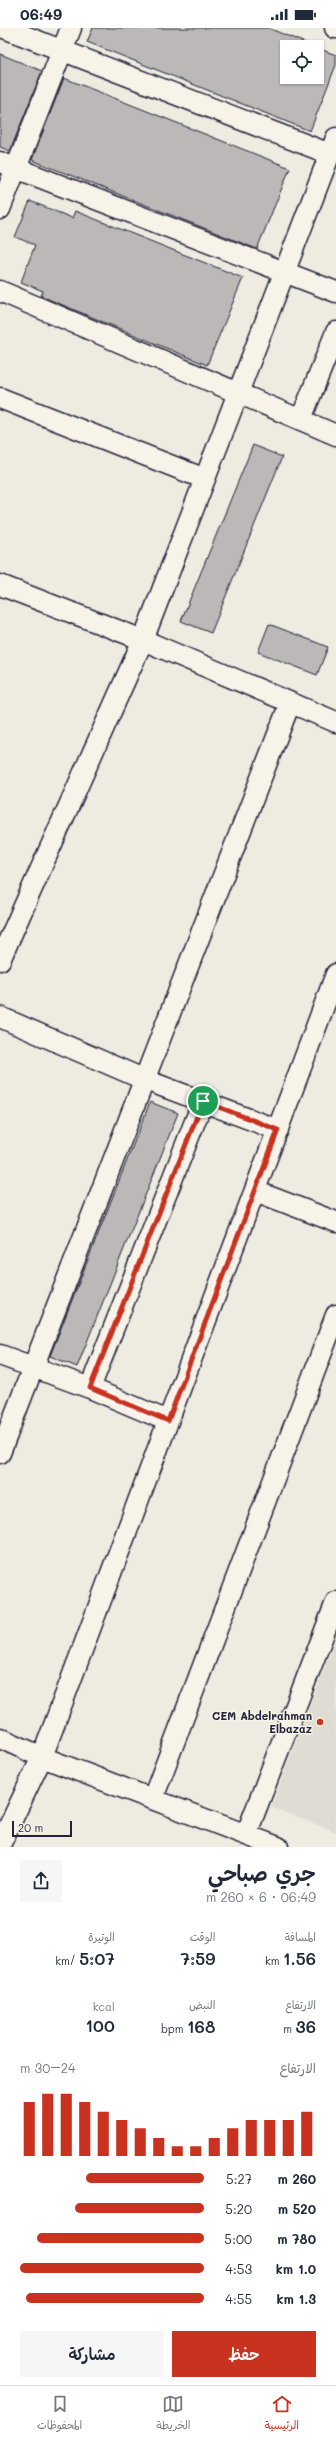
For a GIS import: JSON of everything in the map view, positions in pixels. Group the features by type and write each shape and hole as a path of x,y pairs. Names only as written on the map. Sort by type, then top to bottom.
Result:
{"street":[{"path":"0,960 143,640 333,146 4,28"},
{"path":"0,209 7,165 72,28"},
{"path":"7,165 285,271 336,292"},
{"path":"0,291 336,435"},
{"path":"301,419 336,332"},
{"path":"0,398 205,479"},
{"path":"0,585 143,640 336,722"},
{"path":"0,1453 34,1368 143,1079 290,703"},
{"path":"0,1845 42,1757 336,974"},
{"path":"0,1017 143,1079 278,1130"},
{"path":"90,1388 203,1101"},
{"path":"255,1191 336,1222"},
{"path":"153,1798 336,1315"},
{"path":"0,1355 90,1388 168,1421"},
{"path":"246,1835 336,1602"},
{"path":"0,1738 42,1757 153,1798 278,1847"}],"shaded area":[{"name":"CEM Abdelrahman Elbazaz","path":"336,1638 336,1832 271,1807"}],"building":[{"path":"93,28 268,28 298,40 280,40 280,84 324,84 324,51 336,55 336,65 310,131 87,42"},
{"path":"0,54 42,71 10,151 0,147"},
{"path":"64,78 290,168 257,249 32,160"},
{"path":"30,201 72,218 75,211 243,278 207,365 41,296 43,291 21,282 35,245 15,237"},
{"path":"253,445 282,457 211,633 181,621"},
{"path":"269,624 328,647 317,675 258,652"},
{"path":"150,1102 178,1113 77,1367 50,1356"}],"place":[{"name":"CEM Abdelrahman Elbazaz","path":"320,1722"}],"route":[{"path":"203,1101 278,1130 168,1421 90,1388 203,1101"}]}
